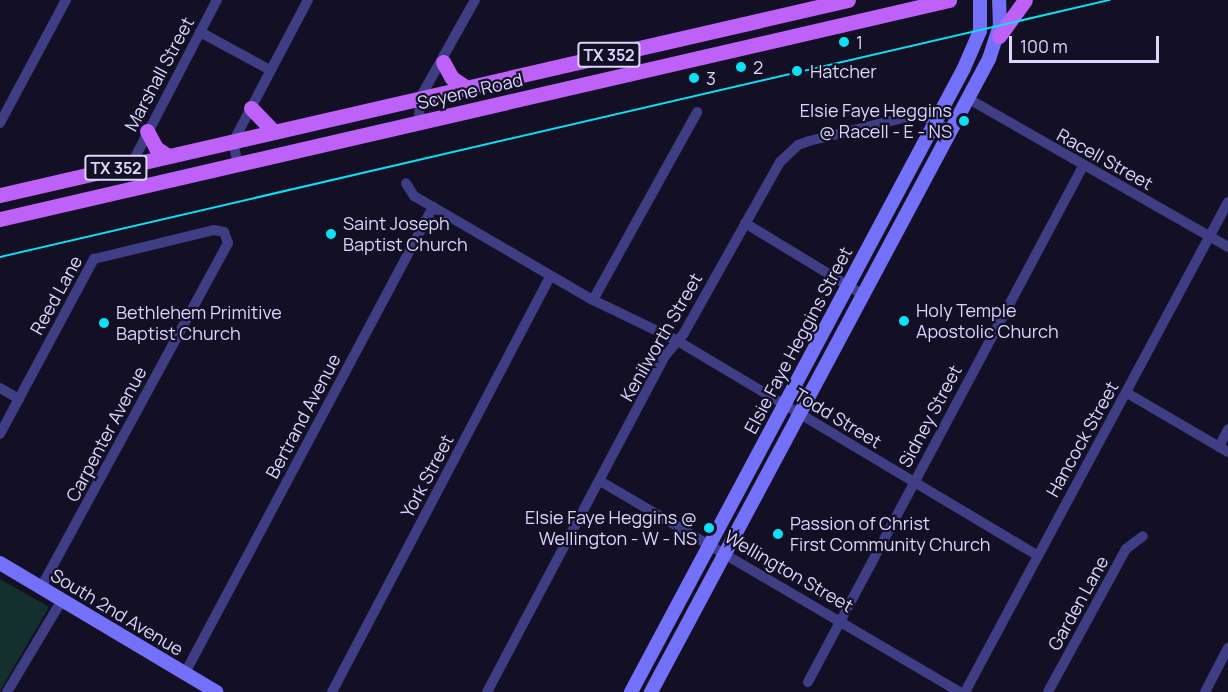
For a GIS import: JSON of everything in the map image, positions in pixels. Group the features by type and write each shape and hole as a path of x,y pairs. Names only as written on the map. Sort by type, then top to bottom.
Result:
{"main road":[{"name":"Scyene Road","path":"0,195 848,0"},
{"name":"Scyene Road","path":"0,219 949,0"},
{"name":"Elsie Faye Heggins Street","path":"631,692 977,39 980,0"},
{"name":"Elsie Faye Heggins Street","path":"651,692 801,415 862,294 999,36 999,0"},
{"path":"999,36 1025,0"},
{"path":"700,57 723,42 728,27"},
{"path":"443,62 452,78 467,88"},
{"path":"251,108 274,132"},
{"path":"147,131 156,147 168,156"},
{"name":"South 2nd Avenue","path":"0,563 216,692"}],"street":[{"path":"0,123 66,0"},
{"name":"Marshall Street","path":"131,165 217,0"},
{"path":"238,165 233,142 308,0"},
{"path":"420,123 420,98 443,62 475,0"},
{"path":"200,32 270,70"},
{"name":"Racell Street","path":"967,98 1083,166 1228,246"},
{"path":"593,300 696,112"},
{"name":"Kenilworth Street","path":"487,692 676,340 684,333 780,162 798,145 919,114 949,129"},
{"name":"Sidney Street","path":"808,682 1083,166"},
{"path":"406,183 414,196 432,207"},
{"name":"Hancock Street","path":"965,692 1036,555 1127,393 1228,202"},
{"name":"Todd Street","path":"432,207 593,300 676,340 1036,555"},
{"name":"Bertrand Avenue","path":"185,674 432,207"},
{"path":"745,223 862,294"},
{"name":"Reed Lane","path":"0,434 94,259 213,230 224,232"},
{"name":"Carpenter Avenue","path":"41,588 228,243 224,232"},
{"name":"York Street","path":"332,692 550,276"},
{"path":"0,388 19,399"},
{"path":"1127,393 1223,450 1228,429"},
{"name":"Wellington Street","path":"600,481 710,544 726,556 841,620 960,692"},
{"name":"Garden Lane","path":"1048,692 1126,549 1143,536"},
{"path":"7,692 62,600"},
{"path":"1205,692 1228,648"}],"green space":[{"path":"0,579 49,607 0,691"}],"tram line":[{"path":"0,257 1110,0"}],"place":[{"name":"1","path":"844,42"},
{"name":"2","path":"741,67"},
{"name":"Hatcher","path":"797,71"},
{"name":"3","path":"694,78"},
{"name":"Elsie Faye Heggins @ Racell - E - NS","path":"964,121"},
{"name":"Saint Joseph Baptist Church","path":"331,234"},
{"name":"Holy Temple Apostolic Church","path":"904,321"},
{"name":"Bethlehem Primitive Baptist Church","path":"104,323"},
{"name":"Elsie Faye Heggins @ Wellington - W - NS","path":"709,528"},
{"name":"Passion of Christ First Community Church","path":"778,534"}]}
